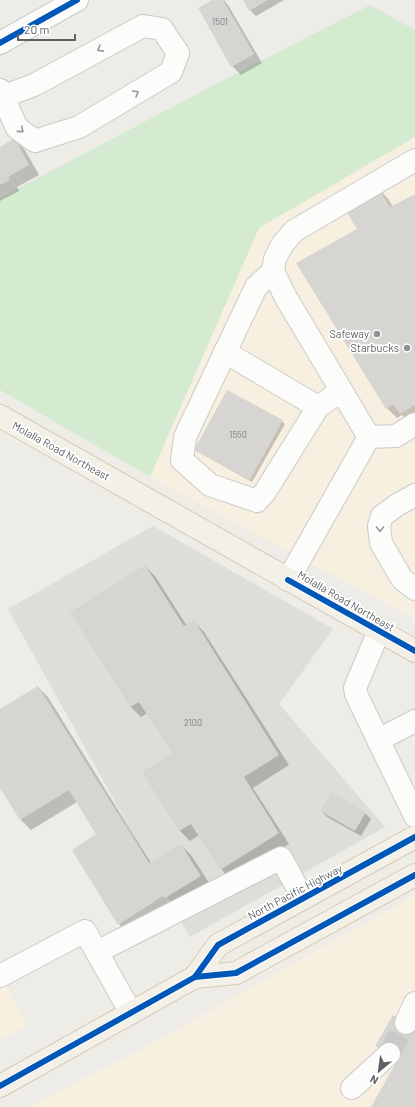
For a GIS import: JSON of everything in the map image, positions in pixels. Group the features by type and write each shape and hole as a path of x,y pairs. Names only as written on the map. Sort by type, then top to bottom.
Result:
{"main road":[{"name":"Molalla Road Northeast","path":"0,416 415,652"},
{"name":"North Pacific Highway","path":"196,977 218,945 415,837"},
{"name":"North Pacific Highway","path":"0,1086 196,977 236,974 415,875"},
{"path":"303,898 320,927"}],"street":[{"path":"0,43 77,0"},
{"path":"143,26 162,28 178,53 171,72 79,126 35,141 17,128 1,95 34,85 143,26"},
{"path":"369,437 285,296 273,271 275,259 282,245 294,231 415,160"},
{"path":"273,271 256,287 185,437 182,460 210,485 257,501 265,492 318,407 341,391"},
{"path":"225,352 318,407"},
{"path":"369,437 396,436 415,424"},
{"path":"288,580 369,437"},
{"path":"415,495 397,505 382,516 379,526 381,543 402,579 415,588"},
{"path":"379,631 355,688 356,694 378,740 410,793 415,816"},
{"path":"378,740 415,721"},
{"path":"97,952 281,858 303,898"},
{"path":"0,976 85,931 131,1013"},
{"path":"406,1022 415,1003"},
{"path":"352,1088 389,1054"}],"shaded area":[{"path":"415,137 415,619 150,477 259,228"},
{"path":"153,526 333,629 279,704 385,827 190,937 8,609"},
{"path":"415,895 415,1107 28,1107 142,1049"},
{"path":"0,975 28,1026 0,1040"}],"green space":[{"path":"370,5 415,30 415,137 259,228 150,477 0,390 0,198"}],"building":[{"path":"212,0 223,0 254,54 231,67 198,8"},
{"path":"243,0 268,0 249,11"},
{"path":"15,138 29,165 8,177 10,180 0,185 0,147"},
{"name":"Safeway","path":"379,188 390,207 415,194 415,405 400,414 393,404 386,409 296,263 357,229 344,208"},
{"path":"227,390 283,420 250,480 194,450"},
{"path":"145,565 184,626 194,620 279,755 244,777 279,833 220,870 191,824 179,831 142,772 172,753 139,702 130,707 70,612"},
{"path":"38,686 149,863 181,844 201,876 165,898 163,896 118,925 72,850 96,834 69,790 20,820 0,788 0,709"},
{"path":"331,792 366,812 355,831 320,811"},
{"path":"393,1015 415,1027 415,1107 371,1107 398,1059 375,1046"}],"tunnel":[{"path":"389,1054 406,1023"}],"cycle path":[{"path":"0,43 77,0"},
{"path":"288,580 415,651"},
{"path":"195,977 218,945 415,837"},
{"path":"0,1086 195,977 236,973 415,875"}],"place":[{"name":"Safeway","path":"377,334"},
{"name":"Starbucks","path":"407,348"}]}
